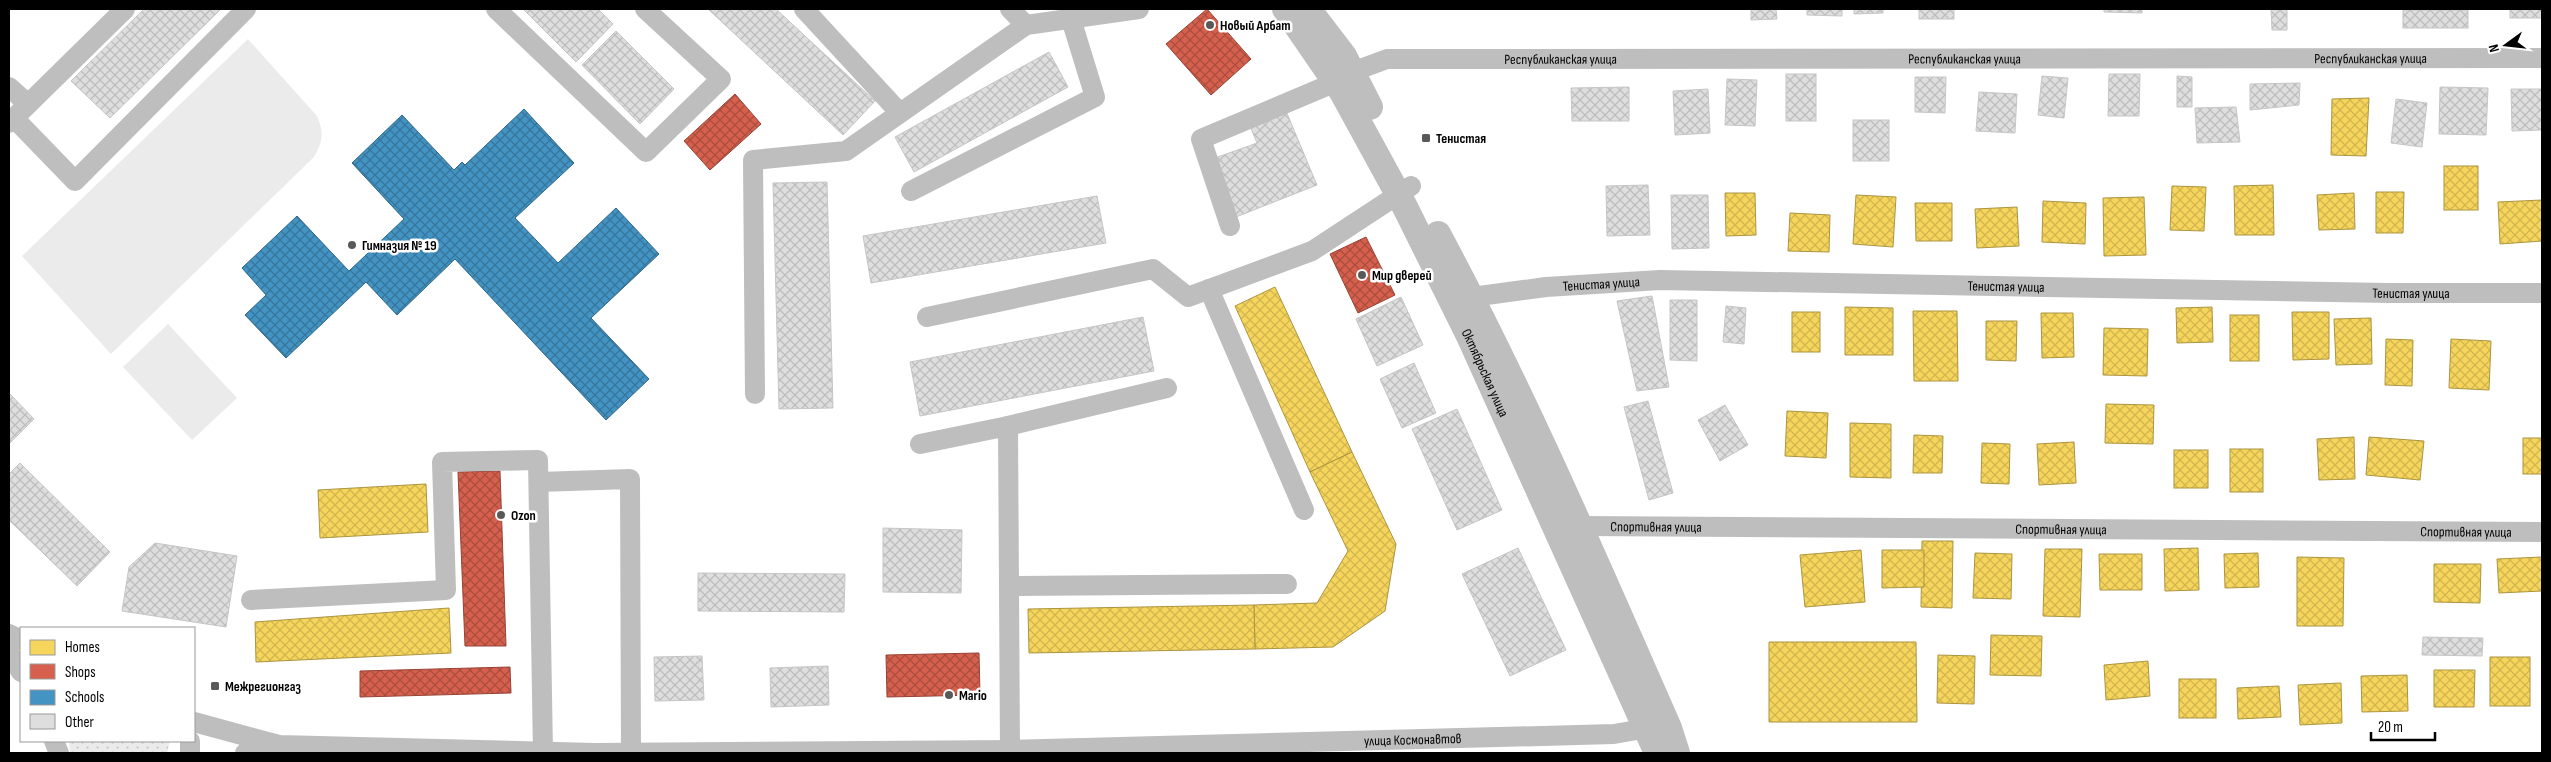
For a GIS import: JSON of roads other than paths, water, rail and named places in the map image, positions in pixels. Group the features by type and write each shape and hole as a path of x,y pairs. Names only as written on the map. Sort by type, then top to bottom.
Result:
{"main road":[{"name":"Октябрьская улица","path":"1285,9 1344,77 1405,190 1472,298 1580,526 1669,728 1677,753"},
{"name":"Октябрьская улица","path":"1308,9 1344,56 1344,77"},
{"name":"Октябрьская улица","path":"1405,190 1469,336 1648,728 1657,753"}],"street":[{"path":"17,115 125,9"},
{"path":"9,86 17,115 75,181 246,9"},
{"path":"496,9 646,152 721,79 644,9"},
{"path":"804,9 900,113"},
{"path":"1010,9 1026,25"},
{"path":"755,394 753,160 846,151 1026,25 1139,9"},
{"path":"911,191 1096,97 1070,19"},
{"name":"Республиканская улица","path":"1344,77 1387,59 2542,58"},
{"path":"1230,226 1201,139 1344,77"},
{"path":"927,317 1153,269 1188,297 1312,251 1405,190"},
{"name":"Тенистая улица","path":"1472,298 1546,287 1660,280 2369,293 2542,293"},
{"path":"1209,289 1304,510"},
{"path":"920,444 1008,426 1167,388"},
{"path":"1008,426 1010,750"},
{"path":"251,600 446,590 442,462 538,460 543,752"},
{"path":"539,482 630,479 631,753"},
{"name":"Спортивная улица","path":"1580,526 2542,532"},
{"path":"1009,586 1287,584"},
{"path":"9,653 20,670"},
{"name":"улица Космонавтов","path":"195,722 279,745 631,753 1010,750 1614,734 1648,728"},
{"name":"улица Космонавтов","path":"245,753 279,745"}],"place":[{"name":"Новый Арбат","path":"1210,25"},
{"name":"Тенистая","path":"1426,138"},
{"name":"Гимназия № 19","path":"352,245"},
{"name":"Мир дверей","path":"1362,275"},
{"name":"Ozon","path":"501,515"},
{"name":"Межрегионгаз","path":"215,686"},
{"name":"Mario","path":"949,695"}]}
